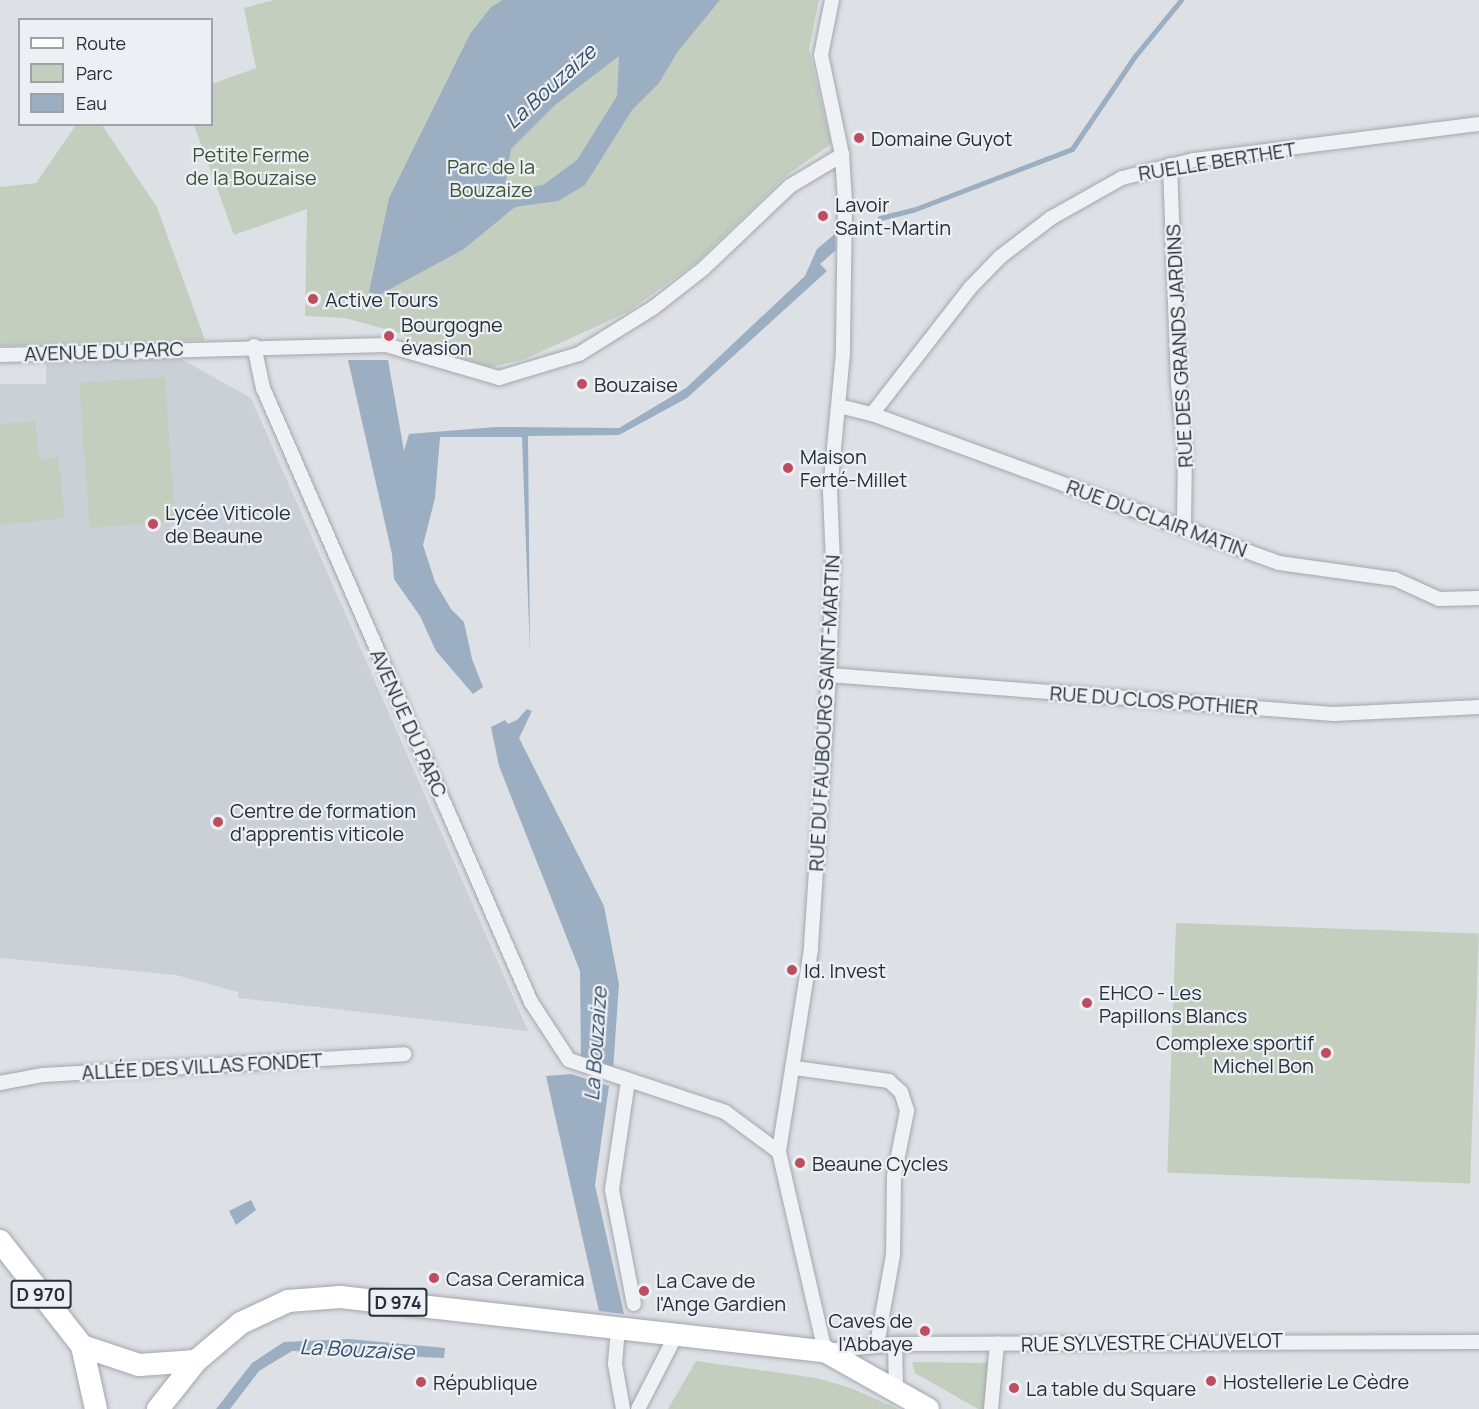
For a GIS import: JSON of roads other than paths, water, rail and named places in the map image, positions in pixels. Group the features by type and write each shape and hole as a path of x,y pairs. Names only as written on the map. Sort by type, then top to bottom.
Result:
{"main road":[{"name":"D 970","path":"0,1241 82,1346"},
{"name":"D 974","path":"158,1409 195,1361 216,1341 260,1311 288,1301 316,1297 399,1302 825,1351 928,1409"},
{"path":"82,1346 138,1365 195,1361"},
{"path":"82,1346 96,1409"}],"street":[{"name":"RUE DU FAUBOURG SAINT-MARTIN","path":"825,1351 778,1152 795,1068 811,948 829,675 833,562 831,491 839,406 845,201 842,155 821,55 832,0"},
{"name":"RUELLE BERTHET","path":"872,414 970,288 1012,247 1072,204 1141,171 1170,165 1479,124"},
{"path":"254,346 386,345 499,378 579,354 653,308 704,268 790,186 842,155"},
{"name":"RUE DES GRANDS JARDINS","path":"1170,165 1178,384 1185,451 1184,527"},
{"name":"AVENUE DU PARC","path":"0,355 254,346 263,388 531,1002 569,1060 725,1112 778,1152"},
{"name":"RUE DU CLAIR MATIN","path":"839,406 872,414 1297,568 1395,579 1439,599 1479,598"},
{"name":"RUE DU CLOS POTHIER","path":"829,675 1334,714 1479,707"},
{"name":"ALLÉE DES VILLAS FONDET","path":"0,1083 43,1075 404,1054"},
{"path":"795,1068 889,1081 901,1092 907,1111 894,1176 893,1255 877,1345"},
{"path":"628,1081 612,1190 634,1304"},
{"path":"618,1329 615,1364 623,1409"},
{"path":"638,1409 676,1335"},
{"name":"RUE SYLVESTRE CHAUVELOT","path":"825,1351 895,1344 1479,1342"},
{"path":"992,1409 997,1343"},
{"path":"895,1344 896,1389"}],"water":[{"name":"La Bouzaize","path":"503,0 720,0 678,51 659,83 632,110 585,185 558,201 515,207 464,249 379,295 369,292 389,198 470,34 491,7","holes":["619,56 617,96 577,160 543,185 504,193 511,149 555,105"]},
{"path":"835,234 836,250 820,264 827,271 687,398 619,435 528,436 530,653 522,437 440,437 435,498 423,545 435,582 451,609 464,622 472,659 483,687 473,694 436,651 420,616 394,579 392,554 348,360 388,360 404,451 409,434 496,427 619,428 686,388 805,276 817,249"},
{"name":"La Bouzaize","path":"527,709 532,711 519,738 604,906 619,984 613,1070 581,1060 580,971 499,766 491,727 505,720 508,724 517,720"},
{"path":"571,1074 609,1086 595,1185 624,1314 599,1311 546,1076"},
{"path":"251,1200 256,1210 236,1225 229,1211"},
{"name":"La Bouzaise","path":"349,1339 445,1348 444,1358 292,1351 259,1371 230,1409 216,1409 252,1363 284,1342"}],"waterway":[{"path":"880,218 913,210 1072,149 1135,56 1181,0"}],"place":[{"name":"Domaine Guyot","path":"859,138"},
{"name":"Lavoir Saint-Martin","path":"823,216"},
{"name":"Active Tours","path":"313,299"},
{"name":"Bourgogne évasion","path":"389,336"},
{"name":"Bouzaise","path":"582,384"},
{"name":"Maison Ferté-Millet","path":"788,468"},
{"name":"Lycée Viticole de Beaune","path":"153,524"},
{"name":"Centre de formation d'apprentis viticole","path":"218,822"},
{"name":"Id. Invest","path":"792,970"},
{"name":"EHCO - Les Papillons Blancs","path":"1087,1003"},
{"name":"Complexe sportif Michel Bon","path":"1326,1053"},
{"name":"Beaune Cycles","path":"800,1163"},
{"name":"Casa Ceramica","path":"434,1278"},
{"name":"La Cave de l'Ange Gardien","path":"644,1291"},
{"name":"Caves de l'Abbaye","path":"925,1331"},
{"name":"Hostellerie Le Cèdre","path":"1211,1381"},
{"name":"République","path":"421,1382"},
{"name":"La table du Square","path":"1014,1388"}],"park label":[{"name":"Petite Ferme de la Bouzaise","path":"251,166"},
{"name":"Parc de la Bouzaize","path":"491,178"}]}
